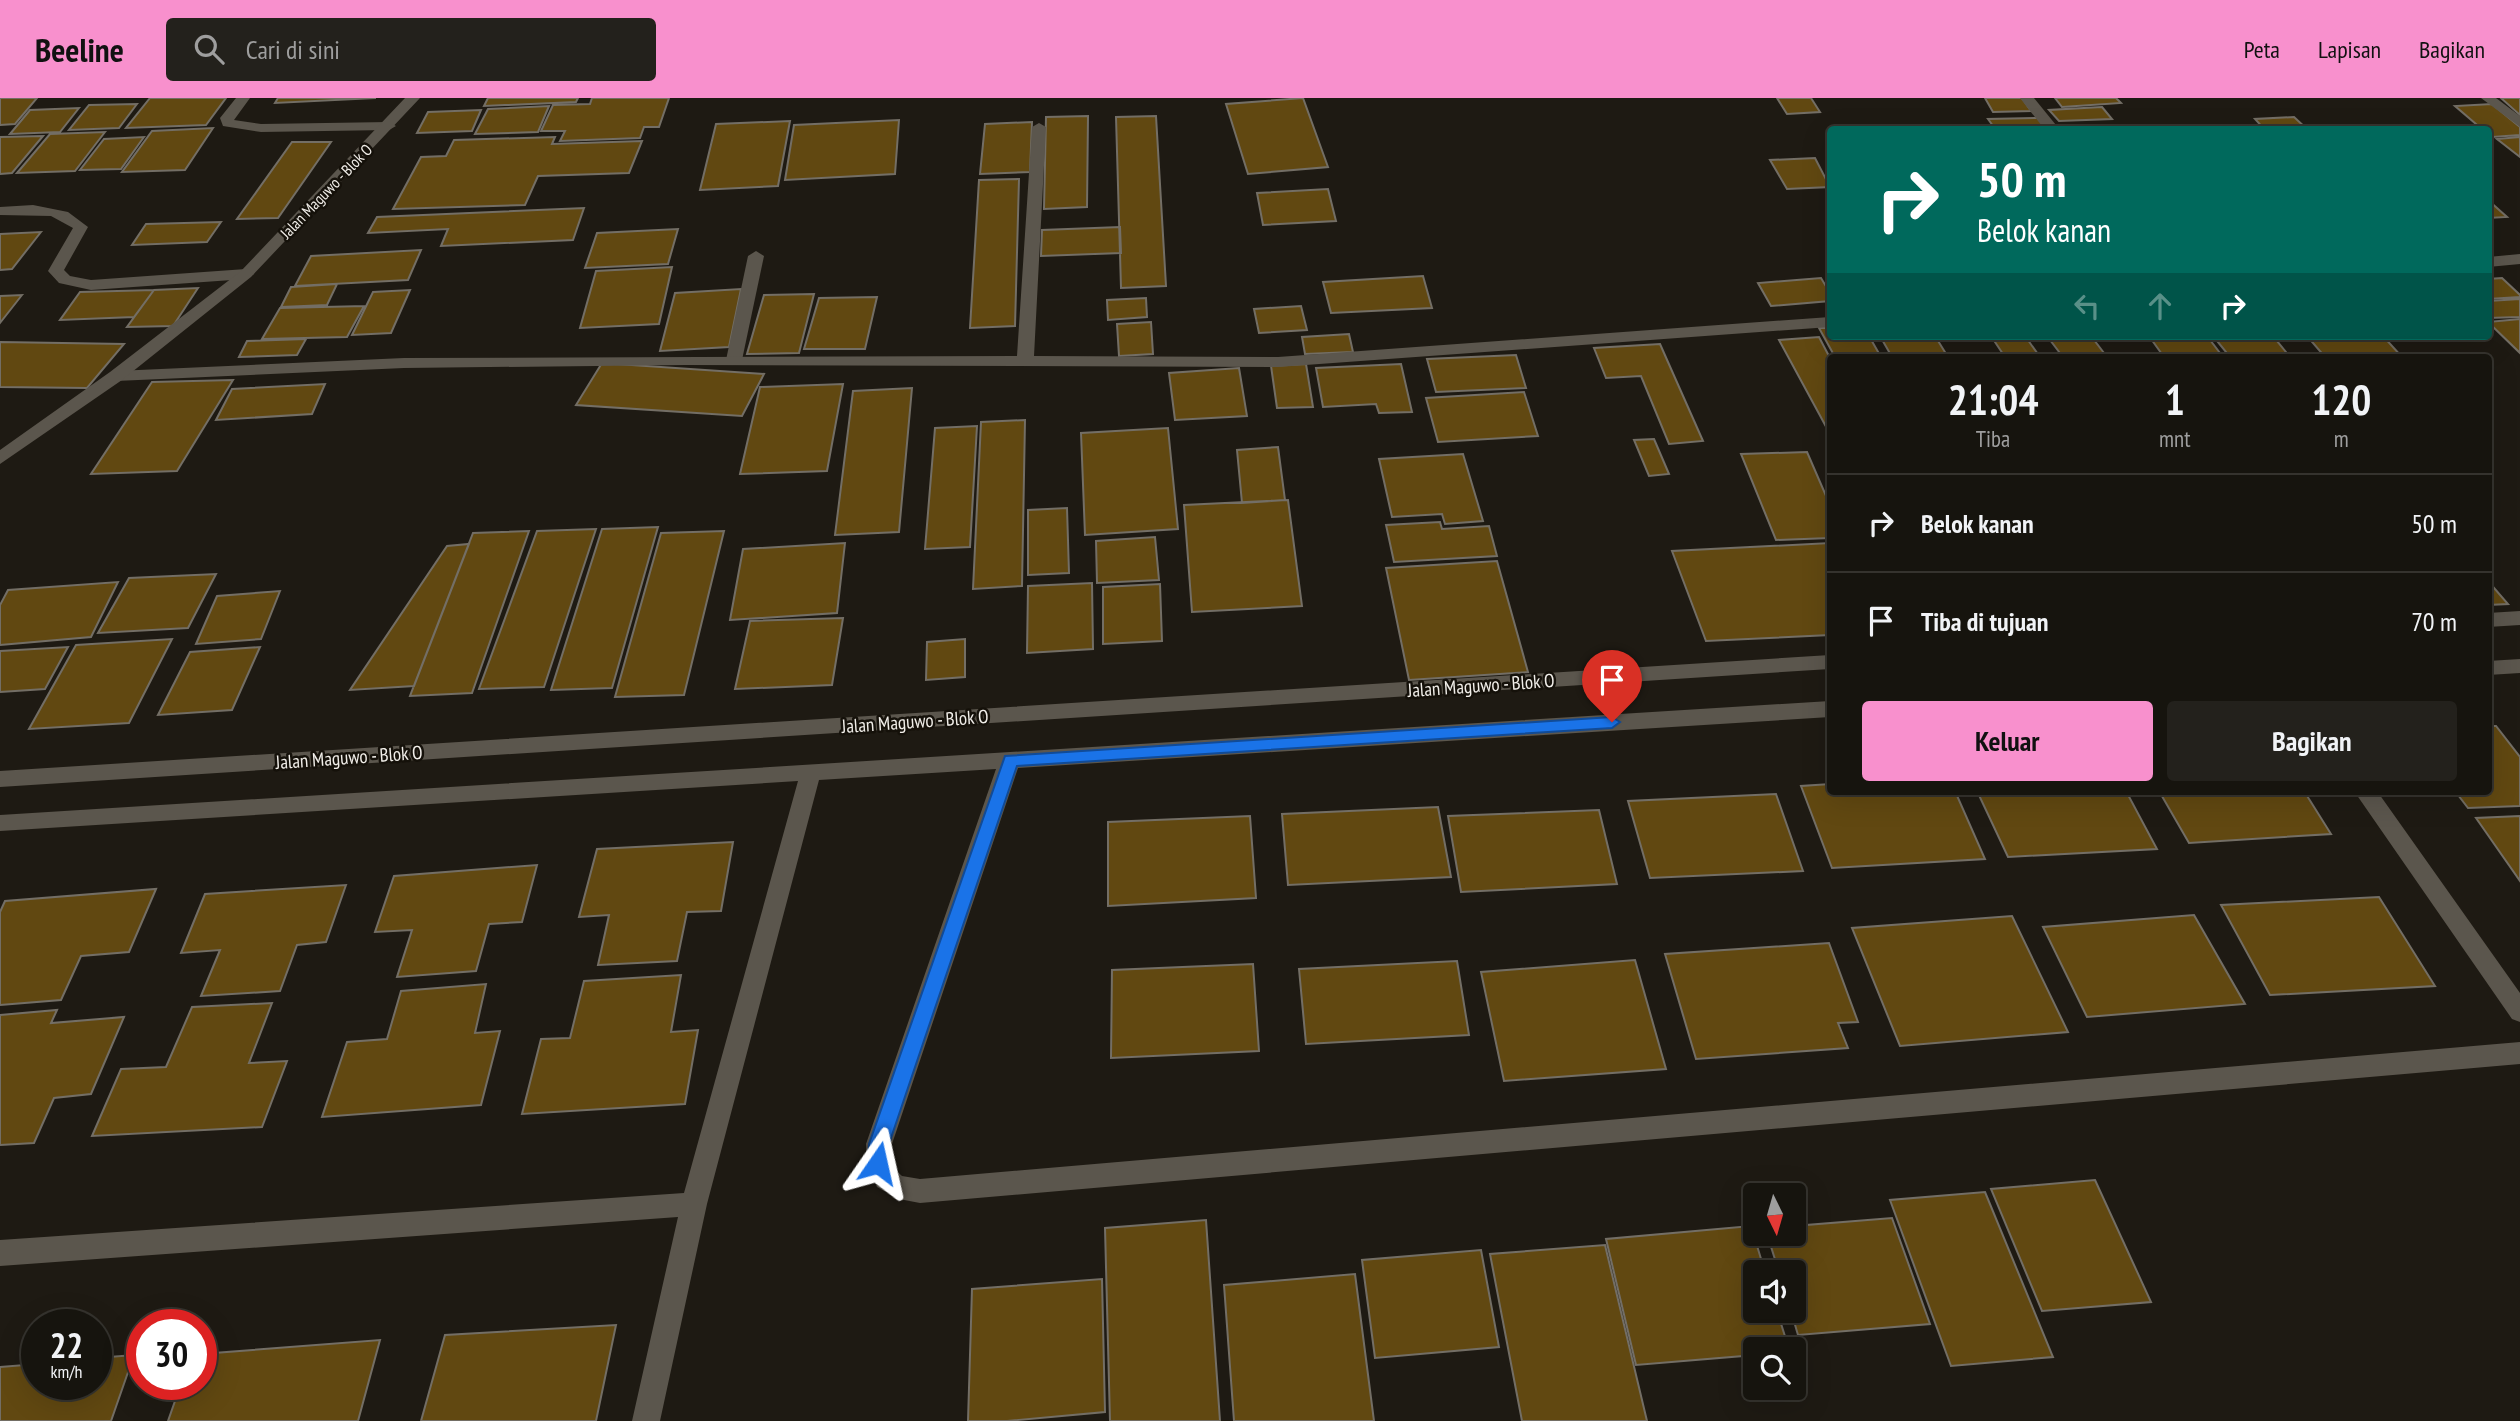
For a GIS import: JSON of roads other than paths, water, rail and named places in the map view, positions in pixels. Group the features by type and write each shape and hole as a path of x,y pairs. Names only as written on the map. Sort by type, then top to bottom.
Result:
{"street":[{"path":"243,98 227,118 228,123 261,128 389,126"},
{"name":"Jalan Maguwo - Blok O","path":"0,458 116,376 246,274 413,98"},
{"path":"2026,98 2050,126"},
{"path":"2487,98 2520,123"},
{"path":"1025,362 1039,127"},
{"path":"0,211 36,209 65,213 81,227 55,271 65,280 91,285 246,274"},
{"path":"734,360 756,256"},
{"path":"2492,262 2520,259"},
{"path":"116,376 404,363 734,360 1278,362 1827,322"},
{"path":"2492,620 2520,618"},
{"name":"Jalan Maguwo - Blok O","path":"0,780 1827,662"},
{"path":"2492,667 2520,666"},
{"path":"0,823 1827,709"},
{"path":"1010,760 879,1144 878,1163 885,1180 900,1188 920,1191 2520,1054"},
{"path":"646,1421 694,1204 811,772"},
{"path":"2368,795 2520,1012"},
{"path":"0,1253 694,1204"}]}
